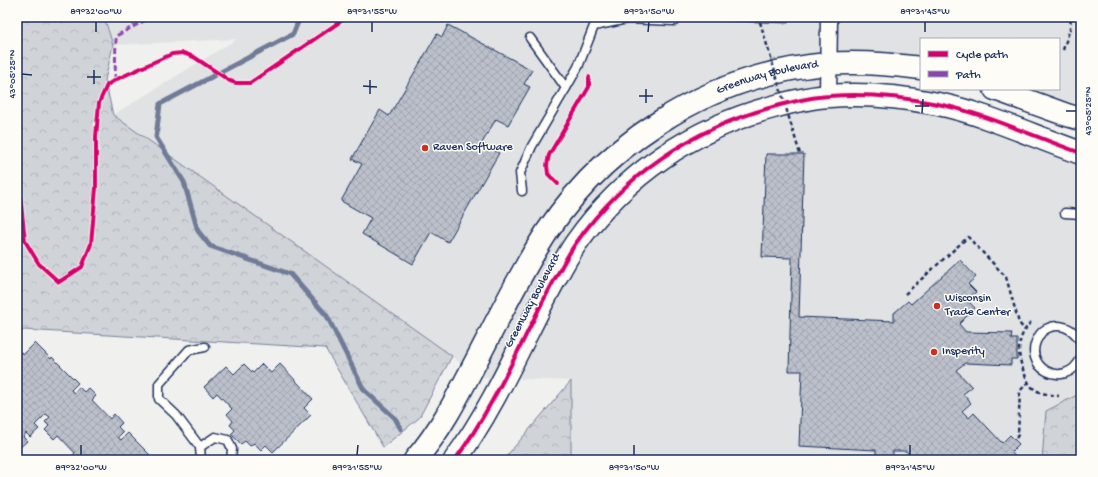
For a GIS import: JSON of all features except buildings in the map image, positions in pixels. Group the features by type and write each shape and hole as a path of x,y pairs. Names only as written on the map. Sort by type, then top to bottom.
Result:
{"street":[{"path":"828,96 827,64 829,17"},
{"name":"Greenway Boulevard","path":"415,460 457,399 535,250 576,192 604,163 627,144 656,124 696,102 739,82 782,71 827,64 877,64 920,68"},
{"path":"998,90 1081,119"},
{"name":"Greenway Boulevard","path":"455,460 481,420 561,268 577,243 608,204 642,172 681,144 719,125 772,107 792,102 828,96 864,95 900,98 940,104 1081,153"}],"lane":[{"path":"522,191 520,174 532,146 578,67 594,26 627,19 675,21"},
{"path":"530,38 566,88"},
{"path":"1065,213 1081,214"},
{"path":"1081,342 1074,332 1067,328 1057,326 1047,328 1040,334 1035,342 1034,352 1036,361 1042,368 1050,373 1059,374 1068,372 1076,366 1081,358"},
{"path":"201,460 200,447 176,415 159,399 158,384 189,350 205,347"},
{"path":"200,447 215,437 228,440 232,449 231,460"}],"path":[{"path":"1063,50 1070,29 1070,17"},
{"path":"760,22 800,154"},
{"path":"904,294 968,237 1006,277 1019,323 1025,330"},
{"path":"1016,438 1018,435 1020,390 1028,382"}],"shaded area":[{"path":"104,17 829,17 828,96 864,95 1081,153 1081,460 571,460 571,381 480,377 113,115 237,39 113,45"},
{"path":"831,17 1081,17 1081,105 1030,90 1060,90 1060,38 920,38 920,59 832,55"}],"green space":[{"path":"17,17 104,17 113,45 105,80 113,115 452,356 419,418 383,447 325,348 24,330 17,334"},
{"path":"571,381 571,460 503,460"},
{"path":"1081,393 1081,460 1042,460 1046,411"}],"waterway":[{"path":"300,17 293,34 160,104 156,137 184,182 198,231 210,246 290,274 327,316 364,390 395,418 401,429"}],"marked path":[{"path":"115,80 116,36 151,17"}],"cycle path":[{"path":"17,166 25,241 39,264 59,282 82,267 91,244 96,188 96,137 99,103 107,85 172,54 183,53 194,57 230,81 236,83 250,83 347,17"},
{"path":"17,66 19,73 17,131"},
{"path":"558,184 548,174 547,165 549,155 589,87 589,77"},
{"path":"455,460 480,423 542,303 576,243 595,218 616,196 662,157 688,141 744,116 780,105 822,97 856,95 884,96 956,108 1081,153"}],"place":[{"name":"Raven Software","path":"425,148"},
{"name":"Wisconsin Trade Center","path":"937,306"},
{"name":"Insperity","path":"934,352"}]}
